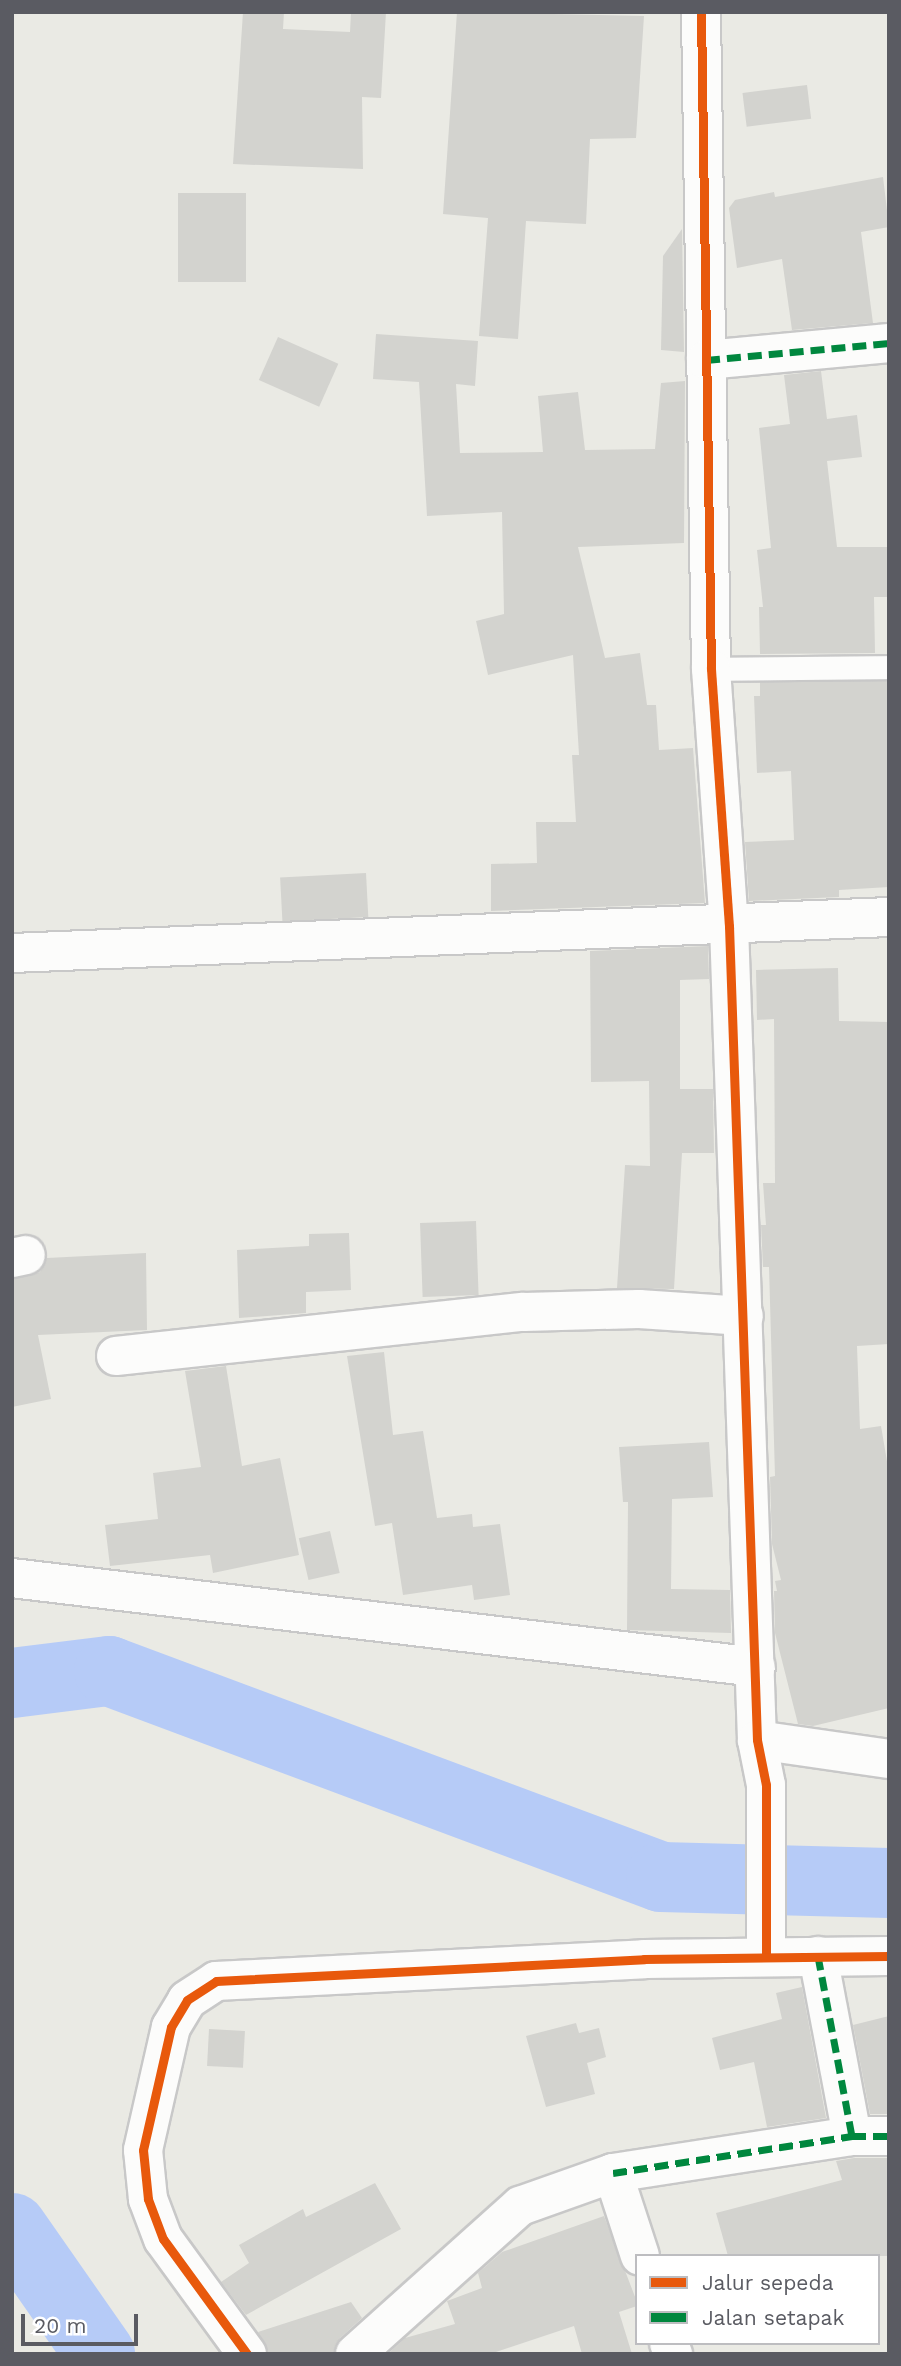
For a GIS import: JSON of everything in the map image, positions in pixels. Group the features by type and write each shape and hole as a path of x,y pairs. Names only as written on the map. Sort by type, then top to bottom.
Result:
{"street":[{"path":"701,12 711,669 729,926 757,1740 766,1785 766,1942"},
{"path":"706,360 889,343"},
{"path":"12,953 729,926 889,917"},
{"path":"116,1356 524,1312 639,1309 744,1315"},
{"path":"12,1578 756,1667"},
{"path":"757,1740 889,1759"},
{"path":"247,2354 163,2239 148,2199 143,2150 171,2027 187,2000 216,1981 766,1942 818,1956 889,1956"},
{"path":"355,2354 520,2206 613,2173 870,2136 818,1956"},
{"path":"613,2173 639,2254"}],"lane":[{"path":"711,669 889,667"}],"building":[{"path":"243,12 284,12 283,29 350,32 351,12 386,12 381,98 362,97 363,169 233,164"},
{"path":"457,12 644,16 636,138 590,139 586,224 526,221 518,339 479,336 488,218 443,214"},
{"path":"807,85 811,119 747,127 742,93"},
{"path":"883,177 889,227 861,232 873,323 792,330 782,259 737,268 729,208 735,200 774,192 775,197"},
{"path":"178,193 246,193 246,282 178,282"},
{"path":"682,229 684,352 661,350 663,256"},
{"path":"376,334 478,341 475,386 456,384 460,453 543,452 538,396 578,392 585,450 655,449 661,383 685,381 684,543 578,547 605,658 640,653 647,705 656,705 659,750 693,748 705,903 491,911 491,864 537,863 536,822 576,822 572,755 579,755 573,655 488,675 476,621 504,614 502,512 427,516 419,382 373,379"},
{"path":"278,337 338,364 319,407 259,380"},
{"path":"821,371 827,419 857,415 862,457 827,461 837,547 889,547 889,597 874,597 875,653 760,654 759,607 763,607 757,550 771,548 759,428 790,424 784,375"},
{"path":"889,681 889,887 839,890 839,897 749,901 745,842 794,840 791,771 757,773 754,696 760,696 760,682"},
{"path":"366,873 368,917 282,921 280,878"},
{"path":"708,946 709,979 680,980 680,1089 713,1089 714,1153 682,1153 674,1289 617,1288 625,1165 650,1166 649,1081 591,1082 590,951"},
{"path":"838,968 839,1021 889,1022 889,1344 857,1346 860,1429 881,1426 889,1473 889,1708 813,1726 798,1724 775,1633 775,1581 781,1580 772,1544 770,1477 775,1476 769,1267 763,1267 761,1225 766,1225 763,1183 775,1183 774,1019 757,1020 756,970"},
{"path":"476,1221 479,1295 423,1297 420,1223"},
{"path":"349,1233 351,1290 306,1292 306,1313 239,1318 237,1250 309,1246 309,1234"},
{"path":"146,1253 147,1330 38,1335 51,1399 12,1407 12,1279 40,1272 47,1258"},
{"path":"384,1352 393,1435 423,1431 437,1518 472,1514 473,1527 500,1524 510,1595 474,1600 472,1585 403,1595 392,1523 375,1526 347,1356"},
{"path":"226,1366 242,1466 280,1458 299,1555 213,1573 210,1555 110,1566 105,1525 158,1519 153,1473 201,1467 185,1371"},
{"path":"709,1442 713,1497 672,1499 671,1589 730,1590 731,1633 627,1630 628,1502 623,1502 619,1447"},
{"path":"330,1531 340,1573 308,1580 299,1538"},
{"path":"802,1987 826,2118 767,2127 754,2062 720,2070 712,2038 782,2019 776,1993"},
{"path":"889,2016 889,2114 870,2114 853,2025"},
{"path":"576,2023 579,2033 599,2028 606,2057 587,2063 595,2094 546,2107 526,2036"},
{"path":"209,2029 245,2031 243,2068 207,2066"},
{"path":"889,2158 889,2256 727,2254 716,2213 842,2180 836,2161"},
{"path":"375,2183 401,2229 246,2315 221,2282 249,2263 239,2245 303,2209 306,2217"},
{"path":"604,2216 635,2297 635,2307 619,2312 632,2354 582,2354 574,2326 490,2354 388,2354 405,2338 455,2324 447,2301 482,2288 478,2273 502,2252"},
{"path":"351,2302 362,2318 340,2338 334,2354 269,2354 258,2332"}],"waterway":[{"path":"12,1683 109,1671 661,1877 889,1883"},
{"path":"12,2228 100,2354"}],"marked path":[{"path":"706,360 889,343"},
{"path":"818,1956 852,2136"},
{"path":"613,2173 852,2136 889,2136"}],"cycle path":[{"path":"701,12 711,669 729,926 757,1740 766,1785 766,1955"},
{"path":"247,2354 163,2239 148,2199 143,2150 171,2027 187,2000 216,1981 644,1959 889,1956"}]}
